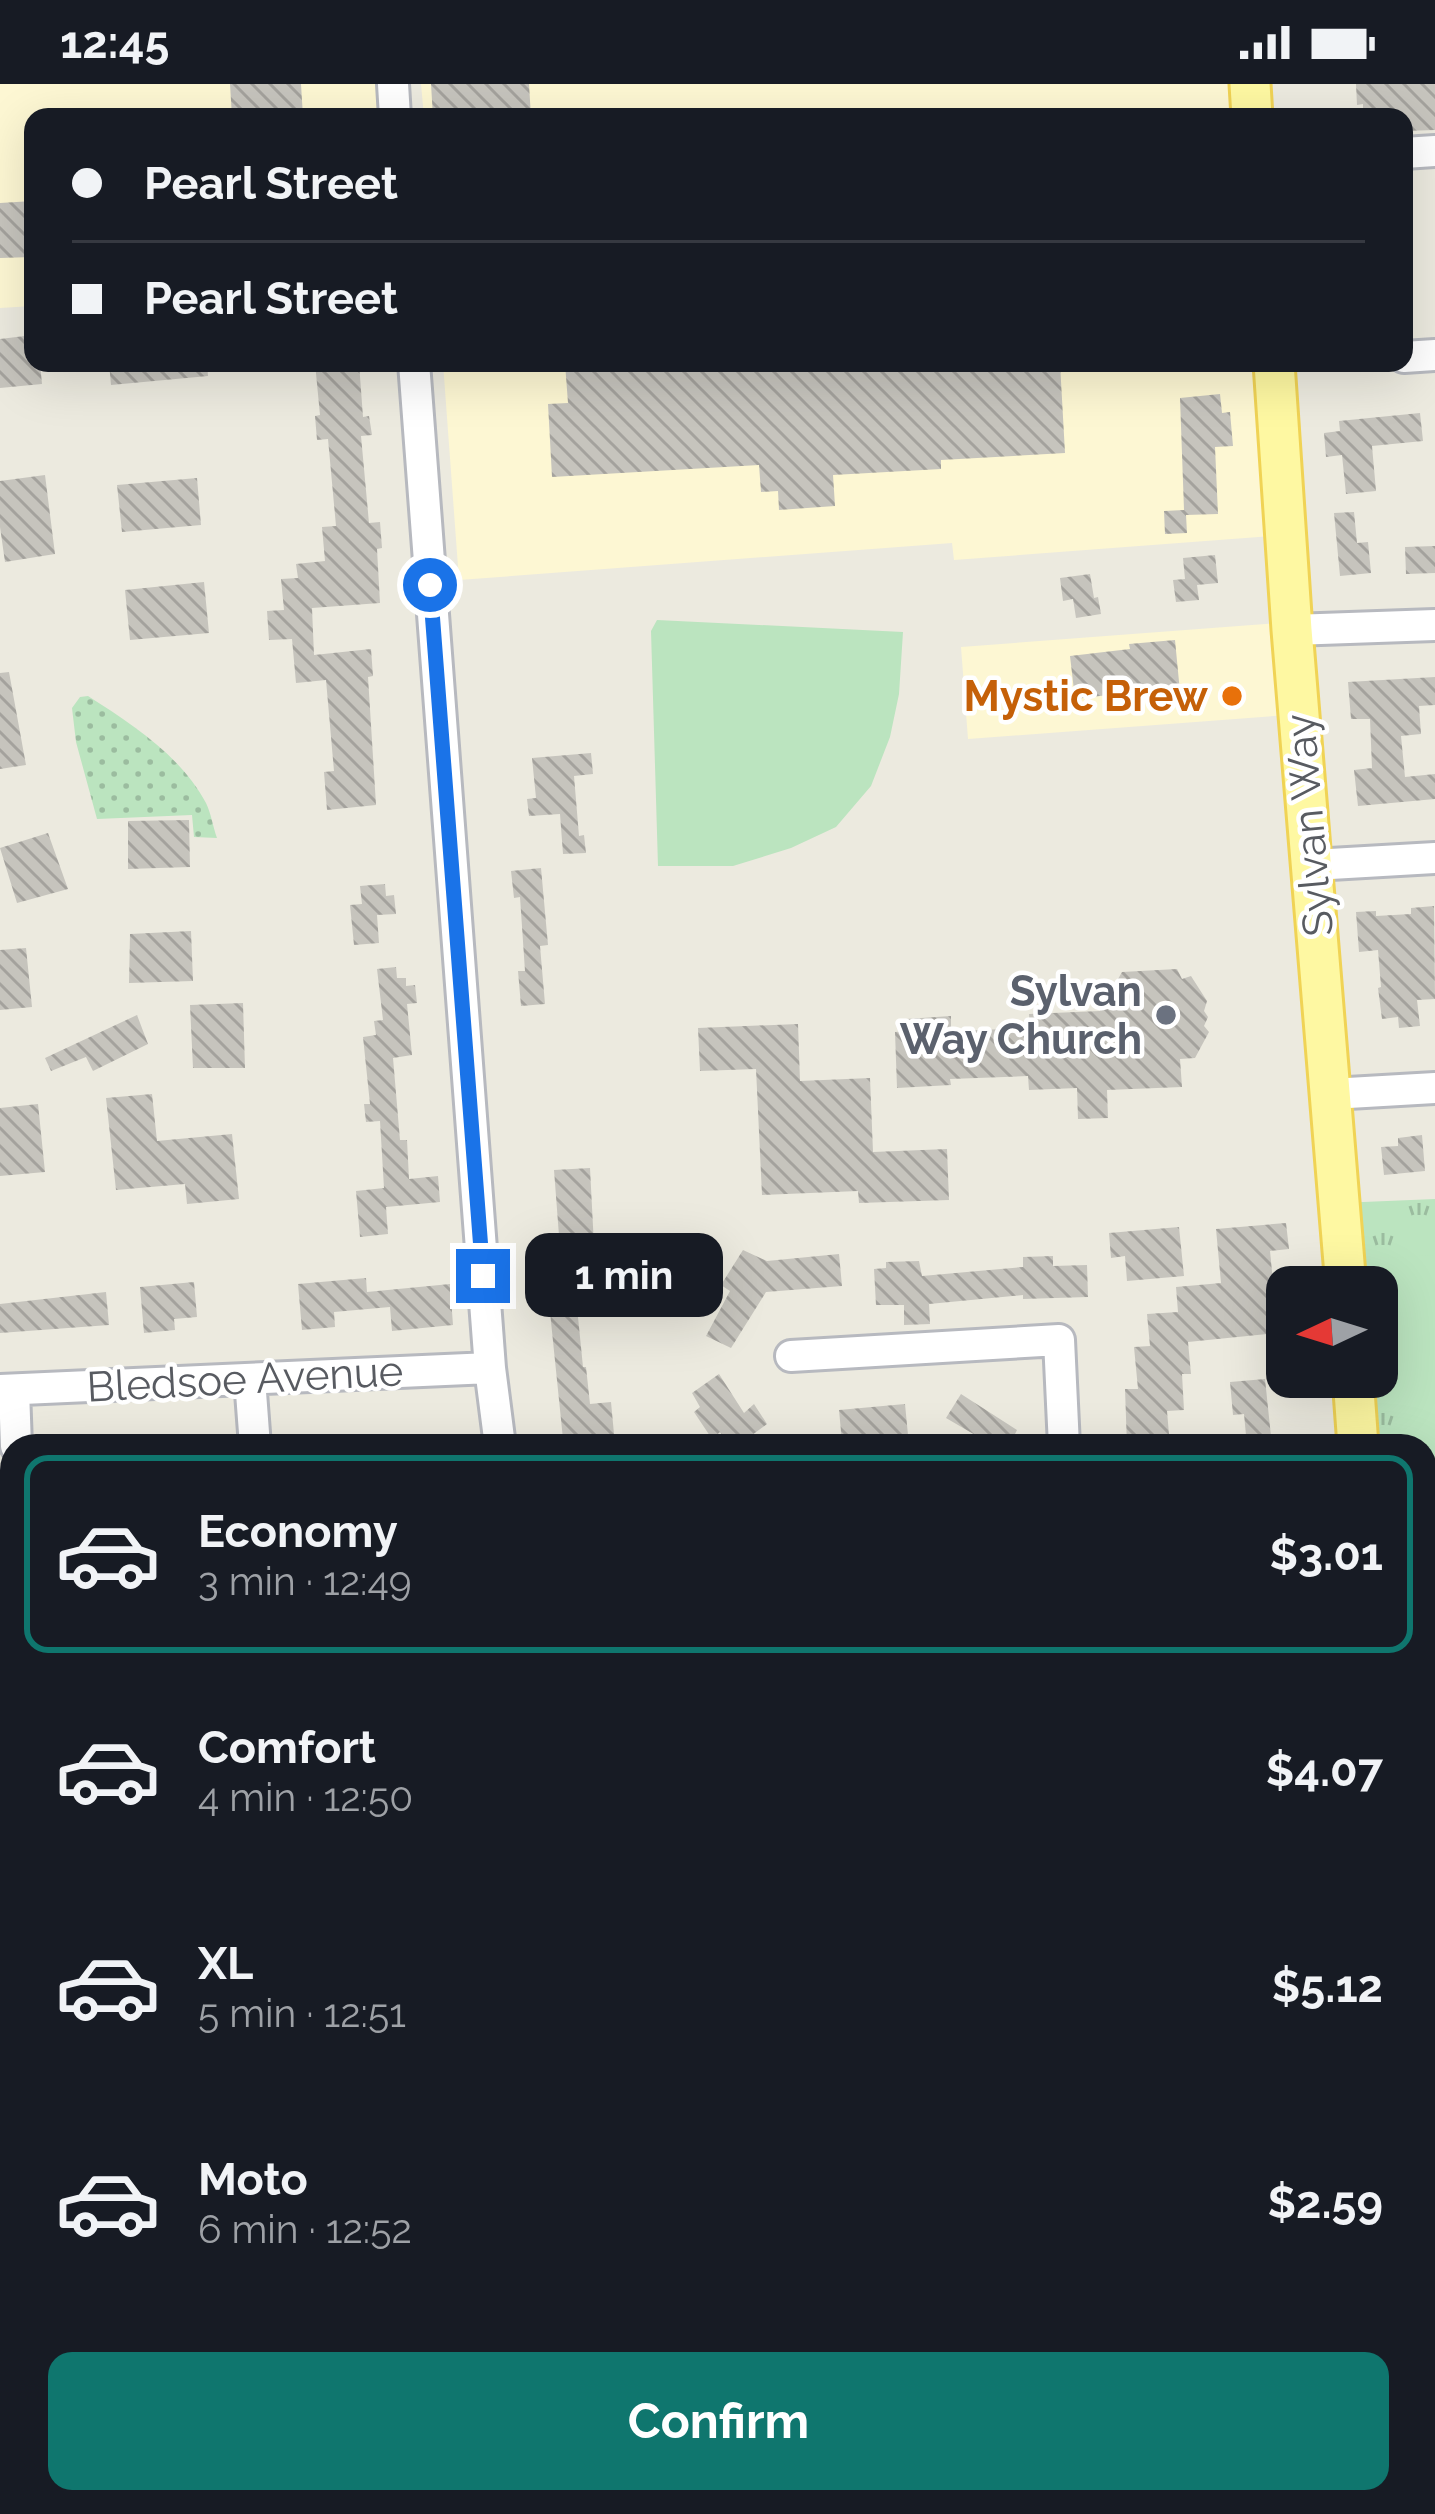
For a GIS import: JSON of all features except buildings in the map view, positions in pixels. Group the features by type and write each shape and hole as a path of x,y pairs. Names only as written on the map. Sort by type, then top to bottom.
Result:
{"main road":[{"name":"Sylvan Way","path":"1275,372 1344,1266"},
{"path":"1355,1398 1357,1434"}],"street":[{"path":"415,372 498,1434"},
{"path":"1292,630 1435,625"},
{"path":"1312,865 1435,858"},
{"path":"1331,1094 1435,1088"},
{"path":"791,1357 1059,1340 1063,1434"},
{"name":"Bledsoe Avenue","path":"7,1390 490,1369"},
{"path":"250,1379 254,1434"},
{"path":"7,1390 14,1434"}],"shaded area":[{"path":"0,84 383,84 384,108 24,108 24,307 0,308"},
{"path":"421,84 1239,84 1241,108 423,108"},
{"path":"444,372 1261,372 1273,536 954,560 952,543 459,580"},
{"path":"1280,623 1287,715 968,739 961,647"}],"green space":[{"path":"657,620 903,632 899,694 890,737 871,786 836,827 791,848 733,866 658,866 651,631"},
{"path":"88,696 138,730 183,770 206,803 217,838 194,837 192,815 97,819 72,708 80,697"},
{"path":"1435,1199 1435,1434 1357,1434 1355,1398 1398,1398 1398,1266 1344,1266 1339,1203"},
{"path":"1435,1255 1435,1414 1400,1417 1398,1266 1389,1266 1388,1258"}],"place":[{"name":"Mystic Brew","path":"1232,696"},
{"name":"Sylvan Way Church","path":"1166,1015"}],"route":[{"path":"430,585 483,1276"}]}
